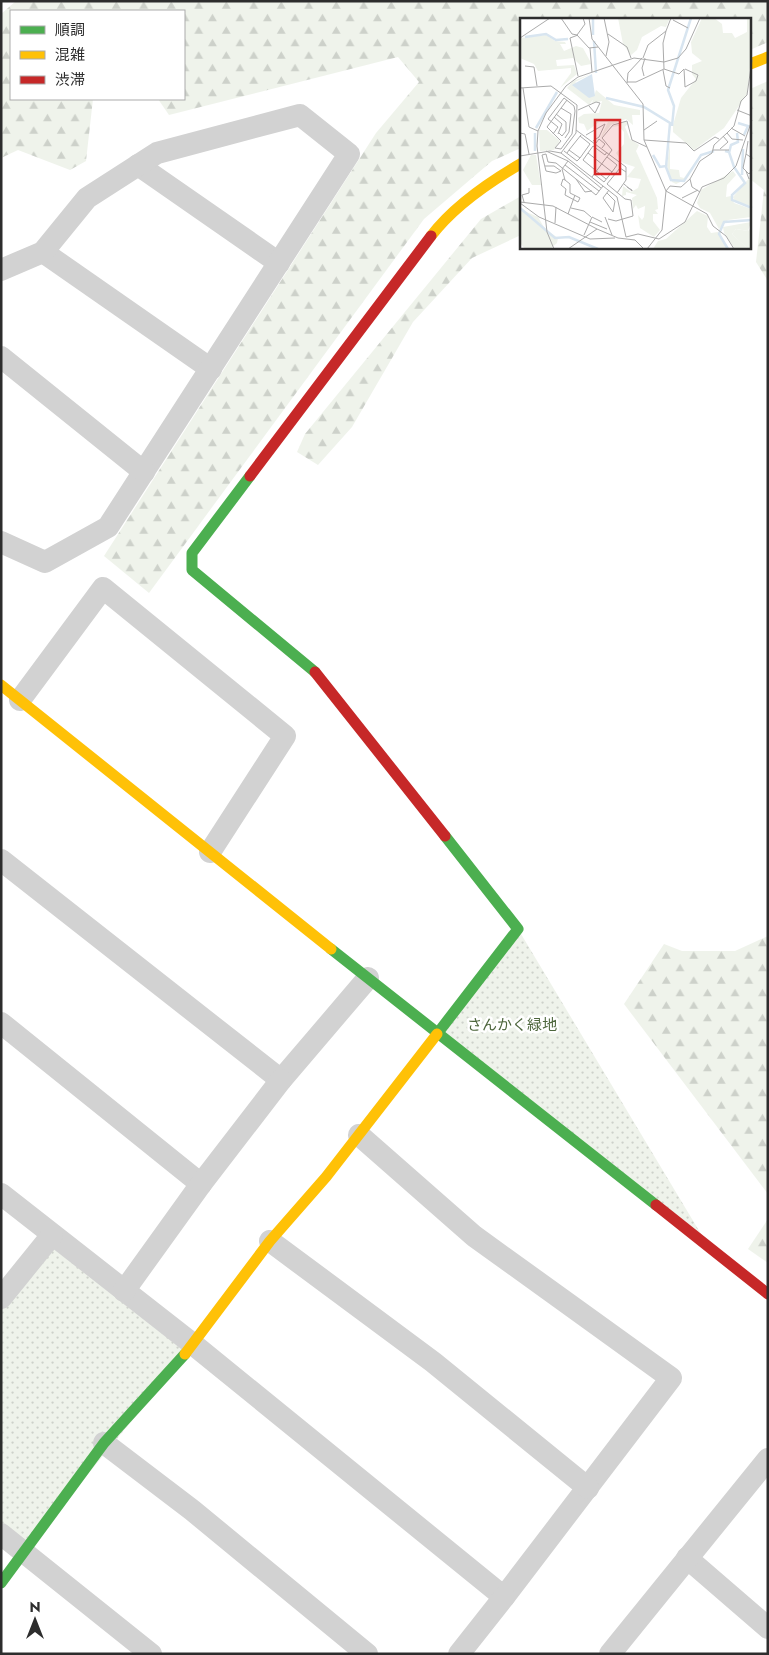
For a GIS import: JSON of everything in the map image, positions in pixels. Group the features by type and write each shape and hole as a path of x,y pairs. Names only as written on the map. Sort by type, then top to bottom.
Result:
{"street":[{"path":"752,63 768,57"},
{"path":"1,270 42,252 87,198 157,153 300,114 349,154 108,527 46,562 1,542"},
{"path":"1,1583 104,1444 194,1345 270,1241 326,1177 518,929 312,669 192,570 192,552 439,226 470,197 498,176 520,164"},
{"path":"138,165 279,263"},
{"path":"42,252 211,369"},
{"path":"1,357 144,472"},
{"path":"20,700 103,588 285,736 210,852"},
{"path":"1,686 437,1034 768,1294"},
{"path":"1,860 281,1080"},
{"path":"124,1291 201,1184 281,1080 368,978"},
{"path":"1,1023 201,1184"},
{"path":"359,1135 474,1236 671,1378 504,1598 459,1654"},
{"path":"1,1194 194,1345 504,1598"},
{"path":"1,1298 52,1235"},
{"path":"270,1241 433,1362 588,1488"},
{"path":"104,1444 192,1510 367,1654"},
{"path":"610,1654 768,1458"},
{"path":"1,1534 151,1654"},
{"path":"687,1558 768,1628"}],"green space":[{"path":"16,1 768,1 768,42 752,49 752,18 520,18 520,148 492,161 424,219 149,593 104,556 376,133 419,82 398,57 169,115 159,100 185,100 185,10 10,10 10,100 93,100 86,161 70,170 18,150 1,158 1,14"},
{"path":"768,81 768,281 756,262 764,190 752,181 752,88"},
{"path":"520,197 520,235 472,258 413,322 352,427 318,465 297,452 305,434 481,219"},
{"name":"さんかく緑地","path":"518,929 710,1249 437,1034"},
{"path":"768,936 768,1194 624,1004 664,944 682,951 735,951"},
{"path":"768,1219 768,1263 748,1249"},
{"path":"52,1235 194,1345 24,1552 1,1534 1,1298"}],"traffic: fast":[{"path":"250,476 192,553 192,570 315,672"},
{"path":"437,1034 518,929 445,836"},
{"path":"331,949 656,1205"},
{"path":"1,1583 104,1443 185,1354"}],"traffic: slow":[{"path":"752,63 768,57"},
{"path":"431,236 450,215 473,195 520,164"},
{"path":"1,685 331,949"},
{"path":"185,1354 270,1241 326,1177 437,1034"}],"traffic: jam":[{"path":"250,476 431,236"},
{"path":"315,672 445,836"},
{"path":"656,1205 768,1294"}]}
